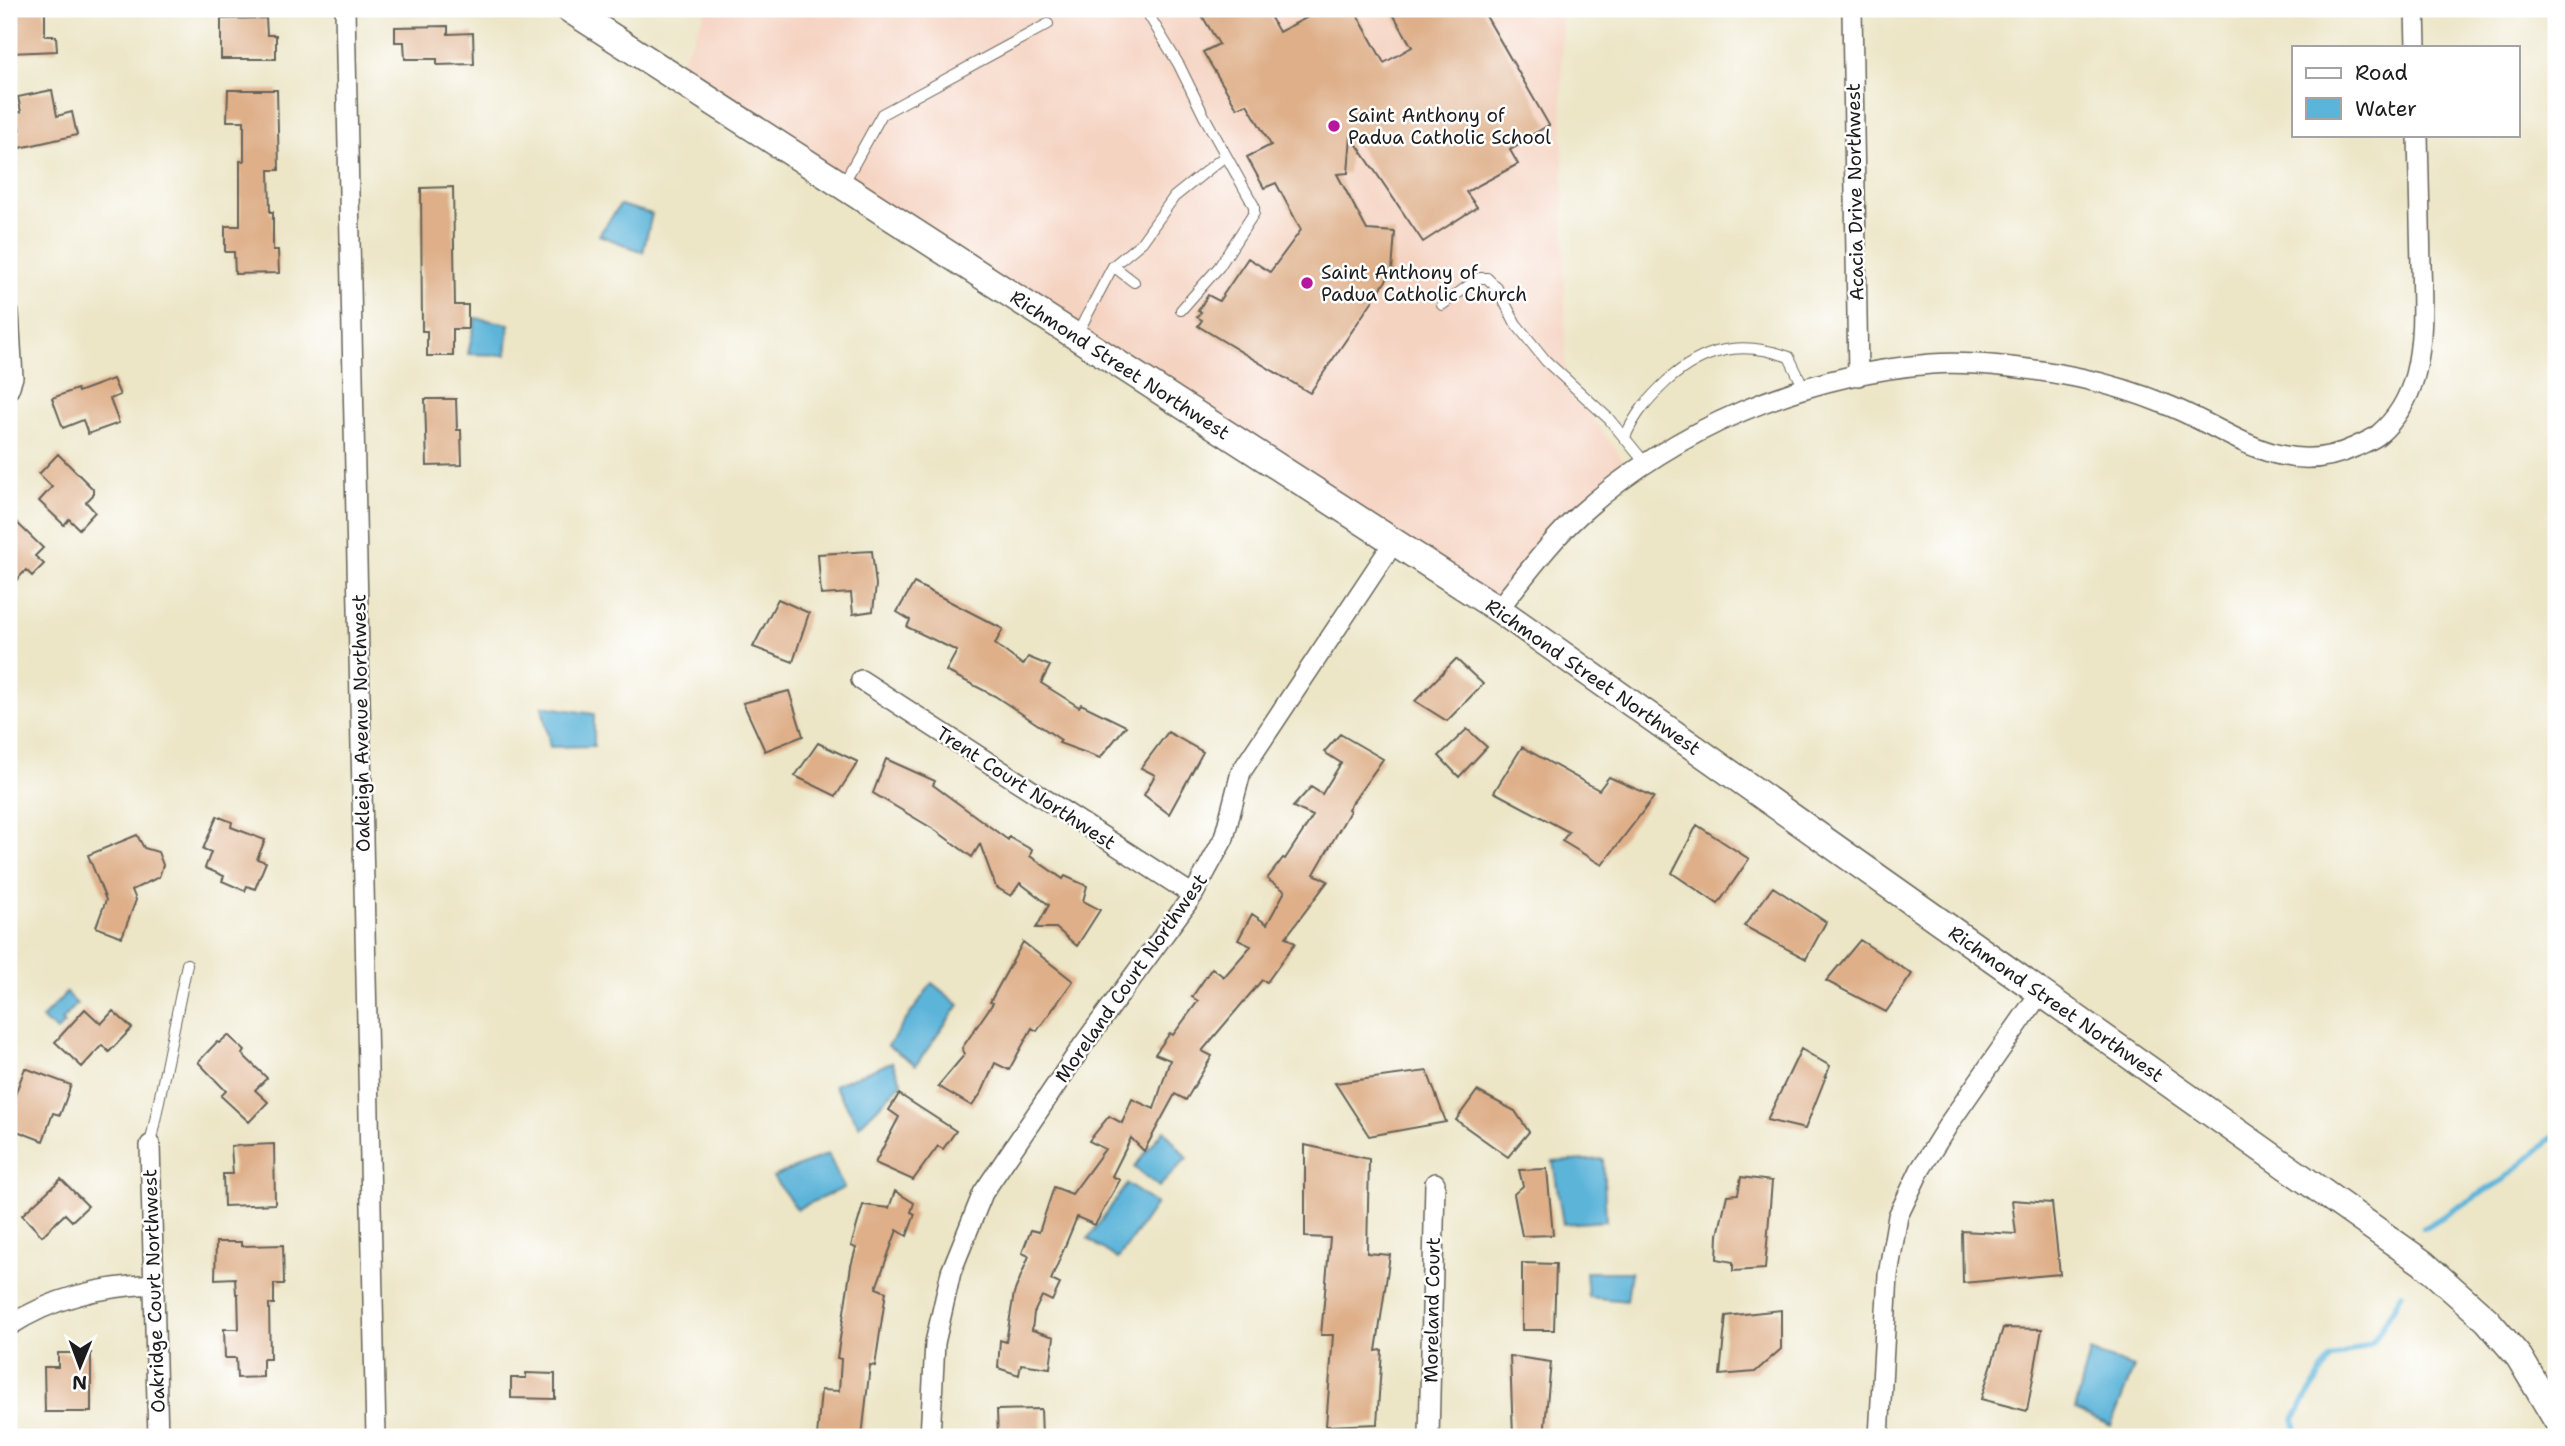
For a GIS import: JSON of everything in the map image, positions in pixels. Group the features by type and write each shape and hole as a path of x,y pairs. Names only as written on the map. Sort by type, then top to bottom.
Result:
{"street":[{"name":"Oakleigh Avenue Northwest","path":"345,9 376,1437"},
{"name":"Richmond Street Northwest","path":"569,9 1498,609 2423,1263 2487,1320 2511,1348 2556,1419"},
{"name":"Acacia Drive Northwest","path":"1852,9 1858,376"},
{"path":"2415,9 2416,46"},
{"path":"1498,609 1576,517 1632,472 1740,411 1804,388 1858,376 1933,364 1986,365 2081,378 2168,405 2256,448 2300,460 2339,455 2376,437 2398,415 2415,376 2421,327 2418,136"},
{"path":"9,313 12,377 9,389"},
{"name":"Moreland Court Northwest","path":"930,1437 935,1343 951,1272 983,1193 1088,1038 1193,895 1224,838 1241,772 1394,542"},
{"name":"Trent Court Northwest","path":"861,680 1193,895"},
{"path":"1879,1437 1888,1275 1898,1216 1920,1170 1950,1122 2040,993"},
{"name":"Oakridge Court Northwest","path":"150,1145 158,1437"},
{"name":"Moreland Court","path":"1429,1437 1435,1183"},
{"path":"9,1326 36,1310 88,1291 153,1284"}],"lane":[{"path":"1146,9 1179,65 1225,156 1252,200 1254,213 1219,267 1181,310"},
{"path":"842,185 882,114 1048,24"},
{"path":"1076,336 1113,266 1142,242 1174,197 1225,156"},
{"path":"1113,266 1134,282"},
{"path":"1442,305 1479,278 1487,278 1497,288 1516,324 1546,361 1625,438 1646,464"},
{"path":"1625,438 1648,398 1689,363 1709,353 1727,349 1759,350 1789,357 1804,388"},
{"path":"150,1145 187,964"}],"shaded area":[{"path":"707,9 1561,9 1566,382 1632,472 1498,609 674,76"}],"water":[{"path":"620,205 652,214 643,252 599,235"},
{"path":"476,318 509,324 506,355 468,354"},
{"path":"542,706 594,714 594,746 550,747"},
{"path":"932,983 959,1005 916,1065 888,1046"},
{"path":"66,993 77,1004 61,1021 64,1024 57,1031 42,1019"},
{"path":"892,1062 902,1083 859,1126 834,1085"},
{"path":"1164,1130 1187,1158 1159,1187 1134,1167"},
{"path":"828,1154 844,1188 797,1209 773,1177"},
{"path":"1603,1159 1606,1221 1563,1224 1553,1162"},
{"path":"1127,1184 1156,1204 1118,1259 1088,1239"},
{"path":"1586,1272 1631,1272 1627,1301 1588,1297"},
{"path":"2090,1352 2134,1367 2111,1426 2075,1410"}],"building":[{"path":"9,9 45,9 45,36 56,36 57,51 10,53"},
{"path":"1198,9 1266,9 1279,32 1310,16 1306,9 1354,9 1384,63 1412,47 1390,9 1482,9 1549,125 1517,143 1519,145 1510,150 1518,164 1466,192 1477,207 1423,242 1351,136 1348,173 1337,174 1367,230 1395,232 1392,272 1310,393 1198,326 1202,320 1197,317 1201,312 1198,311 1208,295 1219,301 1248,258 1270,272 1301,230 1276,183 1264,188 1247,157 1271,145 1247,104 1237,108 1203,52 1219,44"},
{"path":"266,18 267,35 276,35 276,59 221,59 221,19"},
{"path":"448,26 448,34 473,33 474,64 437,65 437,59 405,59 404,42 395,42 395,27"},
{"path":"52,90 57,116 72,112 77,135 11,150 9,132 20,130 16,113 21,112 18,97"},
{"path":"228,90 277,90 279,170 269,170 273,250 278,250 279,273 235,274 234,252 225,252 225,226 240,226 240,161 244,161 244,121 227,121"},
{"path":"453,187 455,305 468,305 468,329 453,329 453,356 427,356 427,331 422,331 421,188"},
{"path":"113,379 120,395 110,399 119,423 88,434 83,420 63,428 52,398"},
{"path":"425,399 456,399 457,430 461,430 462,465 427,466"},
{"path":"58,454 93,489 93,495 86,502 95,512 79,529 69,519 64,525 39,501 52,487 39,474"},
{"path":"9,515 43,548 35,556 44,564 32,576 26,570 9,588"},
{"path":"872,551 876,585 873,611 853,614 851,593 821,595 818,554"},
{"path":"914,583 1003,629 995,644 1023,665 1028,657 1050,666 1041,683 1079,707 1081,704 1126,726 1100,758 1059,743 1061,740 995,696 946,671 957,651 907,627 910,620 897,612"},
{"path":"778,599 809,613 793,662 753,647"},
{"path":"1456,659 1483,684 1447,721 1415,701"},
{"path":"789,691 803,736 765,751 743,703"},
{"path":"1467,729 1487,747 1459,777 1439,756"},
{"path":"1168,732 1203,752 1169,814 1144,795 1155,775 1141,768"},
{"path":"1340,734 1383,759 1348,809 1350,811 1314,874 1328,881 1286,937 1295,943 1267,982 1262,980 1202,1051 1212,1056 1186,1100 1175,1094 1144,1151 1131,1138 1112,1176 1120,1180 1095,1225 1077,1217 1051,1280 1060,1284 1052,1301 1042,1296 1034,1313 1032,1330 1054,1337 1050,1368 1021,1364 1019,1375 998,1368 1000,1340 1006,1342 1014,1293 1029,1256 1022,1253 1031,1230 1039,1232 1054,1187 1072,1194 1105,1149 1089,1141 1109,1116 1122,1123 1132,1099 1154,1109 1170,1060 1155,1054 1198,1001 1192,997 1212,968 1224,977 1251,946 1238,940 1252,914 1267,924 1285,891 1267,879 1283,858 1285,859 1313,816 1293,807 1311,787 1322,794 1341,763 1324,752"},
{"path":"818,743 858,762 836,796 795,776"},
{"path":"1522,747 1599,790 1609,777 1654,797 1602,865 1562,841 1569,832 1494,792"},
{"path":"886,759 935,781 933,785 1008,840 1009,837 1032,850 1030,856 1063,879 1065,876 1087,886 1083,901 1100,910 1077,946 1056,928 1036,928 1049,905 1020,883 1011,896 996,887 980,844 972,857 935,830 873,793"},
{"path":"217,816 232,822 231,827 265,840 257,859 266,862 255,889 247,886 245,891 222,881 224,876 205,868 211,852 203,849"},
{"path":"1697,825 1749,859 1718,904 1672,873"},
{"path":"137,835 144,848 158,852 163,865 159,877 132,890 136,900 122,937 96,927 106,900 88,855"},
{"path":"1773,887 1826,922 1806,959 1744,926"},
{"path":"1860,940 1912,974 1886,1012 1826,981"},
{"path":"1023,942 1073,981 1037,1031 1032,1028 1009,1070 995,1063 982,1092 972,1106 938,1086 965,1054 962,1048 993,1003 990,1002"},
{"path":"85,1009 101,1024 113,1011 132,1028 109,1052 102,1045 82,1067 55,1042"},
{"path":"228,1035 245,1051 242,1054 267,1078 255,1090 268,1102 249,1122 221,1096 226,1091 198,1062 217,1042"},
{"path":"1801,1049 1830,1066 1805,1129 1767,1120"},
{"path":"25,1068 71,1085 60,1115 53,1113 43,1141 9,1128 9,1111"},
{"path":"1427,1071 1446,1122 1369,1136 1335,1083"},
{"path":"1477,1091 1515,1111 1529,1132 1508,1157 1456,1120"},
{"path":"899,1094 956,1131 943,1149 938,1146 913,1180 875,1163 899,1117 889,1110"},
{"path":"274,1144 275,1204 224,1206 223,1174 233,1174 231,1146"},
{"path":"1305,1145 1369,1159 1367,1253 1390,1255 1376,1351 1382,1350 1377,1424 1326,1426 1333,1335 1321,1335 1330,1238 1305,1237"},
{"path":"1547,1169 1553,1235 1522,1236 1514,1194 1523,1186 1519,1170"},
{"path":"1741,1177 1772,1181 1765,1269 1733,1271 1733,1262 1717,1259 1718,1235 1727,1195 1738,1194"},
{"path":"61,1179 88,1206 72,1221 65,1214 42,1236 22,1215"},
{"path":"895,1191 914,1203 911,1212 915,1214 907,1236 897,1230 876,1288 886,1292 875,1366 870,1365 862,1437 817,1437 821,1390 839,1391 841,1359 837,1358 856,1248 851,1246 863,1205 889,1208"},
{"path":"2012,1200 2052,1203 2060,1274 1963,1283 1962,1231 2016,1234"},
{"path":"216,1242 241,1242 241,1246 283,1245 284,1284 274,1284 274,1304 269,1304 270,1359 263,1359 263,1377 237,1378 236,1358 225,1358 224,1329 239,1329 238,1294 235,1278 215,1279"},
{"path":"1522,1263 1556,1264 1554,1330 1522,1330"},
{"path":"1781,1310 1781,1349 1755,1372 1720,1375 1726,1316"},
{"path":"2003,1328 2042,1329 2027,1411 1981,1399"},
{"path":"58,1353 91,1353 91,1412 45,1412 44,1367 58,1367"},
{"path":"1510,1356 1551,1362 1544,1436 1513,1436"},
{"path":"526,1373 555,1374 555,1399 511,1398 511,1378 526,1378"},
{"path":"1041,1409 1042,1437 998,1437 997,1410"}],"waterway":[{"path":"2424,1228 2503,1180 2556,1135"},
{"path":"2299,1437 2294,1419 2330,1359 2372,1343 2402,1294"}],"place":[{"name":"Saint Anthony of Padua Catholic School","path":"1334,126"},
{"name":"Saint Anthony of Padua Catholic Church","path":"1307,283"}]}
